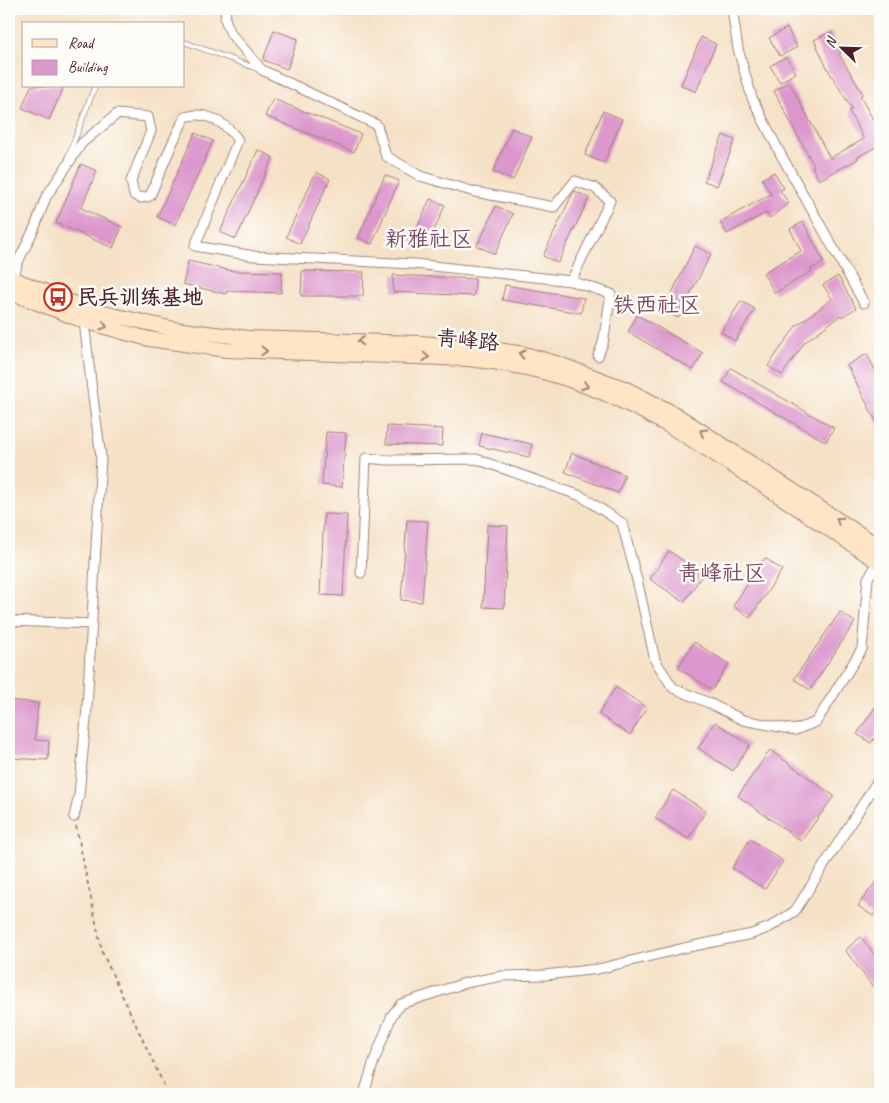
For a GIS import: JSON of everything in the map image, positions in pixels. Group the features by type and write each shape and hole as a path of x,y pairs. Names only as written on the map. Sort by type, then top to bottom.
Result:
{"main road":[{"name":"青峰路","path":"10,283 149,339 226,350 468,358 536,370 586,386 626,403 666,424 720,457 880,562"},
{"name":"青峰路","path":"86,314 108,314 174,329 249,338 420,343 481,348 524,354 559,364 624,388 675,414 880,546"}],"street":[{"path":"226,9 225,19 231,34 262,70 377,125 386,156 420,176 475,192 554,207 575,181 595,188 610,201 571,281"},
{"path":"732,9 738,49 752,98 780,154 864,303"},
{"path":"10,283 35,227 46,196 82,143 117,114 148,117 151,131 131,181 134,195 140,198 150,196 185,117 196,114 212,118 233,133 238,140 195,246 254,256 414,264 571,281 611,294 603,344 598,356"},
{"path":"74,817 79,795 87,708 101,456 91,382 86,314"},
{"path":"361,573 366,458 386,460 476,459 581,496 622,522 655,660 673,688 709,702 743,720 795,730 816,722 862,649 868,578 880,562"},
{"path":"9,622 92,624"},
{"path":"364,1094 374,1061 392,1015 401,1004 465,983 502,976 598,969 752,934 770,928 795,911 880,777"}],"lane":[{"path":"185,42 262,70"},
{"path":"65,167 94,88"}],"path":[{"path":"74,817 102,952 168,1094"}],"building":[{"path":"787,28 797,47 780,56 769,38"},
{"path":"274,30 298,39 287,69 263,60"},
{"path":"831,32 841,53 839,54 863,94 860,96 880,132 880,145 819,180 812,167 814,166 774,91 789,82 830,158 864,139 849,111 852,109 827,68 814,40"},
{"path":"701,37 716,44 696,92 681,85"},
{"path":"786,57 796,73 780,82 770,66"},
{"path":"30,88 63,88 49,120 22,108"},
{"path":"273,99 361,134 354,152 265,116"},
{"path":"603,111 622,119 604,163 585,155"},
{"path":"512,128 532,137 513,180 493,172"},
{"path":"195,133 213,141 175,225 157,217"},
{"path":"723,135 735,140 717,186 704,181"},
{"path":"258,150 273,157 236,239 220,232"},
{"path":"81,164 97,171 81,208 122,227 113,248 56,223"},
{"path":"316,172 330,179 300,244 286,237"},
{"path":"774,172 784,188 780,191 789,203 770,218 766,213 727,234 720,222 771,194 762,179"},
{"path":"385,175 399,181 372,244 358,238"},
{"path":"575,191 589,198 558,263 543,256"},
{"path":"430,199 445,205 426,249 411,242"},
{"path":"496,206 513,214 495,254 477,246"},
{"path":"803,222 824,262 775,293 763,273 801,251 790,229"},
{"path":"695,246 711,254 678,318 663,311"},
{"path":"188,261 233,271 282,272 281,293 227,291 226,294 183,284"},
{"path":"302,271 364,272 363,296 301,296"},
{"path":"393,275 475,279 474,296 393,292"},
{"path":"838,276 856,308 842,317 841,315 805,342 782,375 768,366 796,326 832,299 823,285"},
{"path":"505,285 584,298 581,313 502,300"},
{"path":"741,301 755,309 735,341 721,332"},
{"path":"637,315 703,353 693,370 628,332"},
{"path":"867,354 880,379 880,429 847,365"},
{"path":"731,368 834,428 826,442 723,382"},
{"path":"387,426 443,429 442,446 386,444"},
{"path":"326,432 346,433 342,487 322,485"},
{"path":"482,433 532,444 529,457 479,446"},
{"path":"572,453 625,475 618,493 565,472"},
{"path":"324,514 347,515 343,596 320,595"},
{"path":"407,520 428,521 422,602 401,600"},
{"path":"487,525 508,526 504,608 483,607"},
{"path":"669,551 703,574 684,602 650,579"},
{"path":"765,558 782,570 750,618 733,606"},
{"path":"840,612 855,622 810,690 794,679"},
{"path":"694,642 729,664 712,690 678,668"},
{"path":"616,687 647,708 630,735 598,714"},
{"path":"9,700 38,703 35,740 49,741 48,760 9,758"},
{"path":"880,700 880,730 871,743 857,734"},
{"path":"715,722 750,745 733,771 698,748"},
{"path":"770,750 834,796 801,841 738,796"},
{"path":"673,790 706,811 688,839 655,818"},
{"path":"750,839 783,861 765,889 732,868"},
{"path":"880,876 880,906 873,916 858,906"},
{"path":"861,937 880,962 880,996 845,950"}],"place":[{"name":"民兵训练基地","path":"58,297"}],"district":[{"name":"新雅社区","path":"429,239"},
{"name":"铁西社区","path":"657,305"},
{"name":"青峰社区","path":"722,573"}]}
